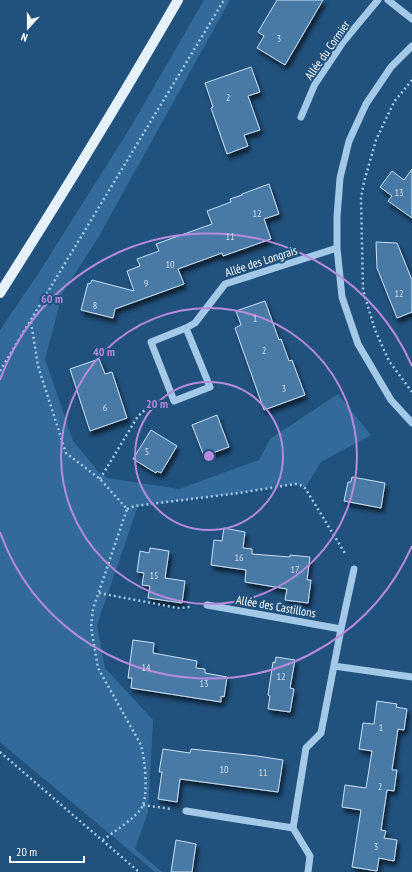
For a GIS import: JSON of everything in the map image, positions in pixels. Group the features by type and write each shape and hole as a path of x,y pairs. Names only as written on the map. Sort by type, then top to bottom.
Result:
{"main road":[{"path":"0,293 71,180 178,0"}],"street":[{"name":"Allée du Cormier","path":"301,117 315,84 343,42 378,0"},
{"path":"388,0 412,19"},
{"path":"412,46 391,67 366,104 350,142 340,178 337,217 337,248 342,297 358,344 391,400 412,422"},
{"name":"Allée des Longrais","path":"186,328 210,387 174,401 150,342 195,323 225,284 337,248"},
{"path":"308,872 310,856 293,828 306,748 321,733 354,568"},
{"name":"Allée des Castillons","path":"207,605 341,629"},
{"path":"334,666 412,677"},
{"path":"186,811 293,828"}],"path":[{"path":"0,371 31,322 224,0"},
{"path":"412,80 394,102 376,140 361,198 364,290 375,330 389,361 412,392"},
{"path":"31,322 38,366 66,453 100,479 127,509"},
{"path":"100,479 138,416 170,389"},
{"path":"127,509 135,506 239,493 295,484 300,485 305,488 345,554"},
{"path":"103,840 136,814 143,805 145,774 141,745 98,668 91,622 93,609 127,509"},
{"path":"99,592 178,608"},
{"path":"0,752 139,872"},
{"path":"143,805 186,811"}],"shaded area":[{"path":"204,0 230,0 98,238 63,292 45,359 73,441 98,471 107,478 179,489 259,460 270,439 338,394 371,435 321,462 305,488 295,484 138,506 97,625 105,668 153,720 148,812 135,849 162,872 155,872 0,742 0,330 40,271 130,128"}],"building":[{"path":"277,0 323,0 285,65 257,48 264,36 258,32"},
{"path":"251,67 260,92 248,96 260,130 244,135 248,146 227,154 211,108 213,107 205,83"},
{"path":"412,169 412,218 388,201 392,196 380,187 392,171 404,180"},
{"path":"269,184 279,214 264,219 271,239 223,256 222,253 178,269 184,284 115,309 113,318 81,310 88,283 90,284 92,280 134,291 127,271 140,266 137,259 159,251 156,244 212,224 207,211 231,202 230,199"},
{"path":"376,242 397,243 412,280 412,312 397,318 377,268"},
{"path":"265,301 279,340 281,339 289,361 292,360 305,395 264,410 235,328 241,325 236,311"},
{"path":"99,359 105,374 112,372 127,418 90,431 70,369"},
{"path":"217,415 229,447 204,456 192,425"},
{"path":"151,430 177,446 161,473 157,471 156,473 133,459"},
{"path":"352,477 385,483 381,508 344,501 348,482 351,482"},
{"path":"224,528 245,532 243,548 252,549 252,554 310,557 307,580 311,580 308,603 285,600 287,589 245,582 246,570 211,565 214,540 222,541"},
{"path":"150,548 169,551 165,578 185,581 182,603 148,598 150,586 142,585 144,573 137,572 140,551 149,553"},
{"path":"133,640 154,643 153,653 197,661 196,668 205,669 205,673 227,677 224,697 221,696 221,702 131,688 132,678 128,678"},
{"path":"276,657 295,660 290,688 294,689 290,712 268,709 270,696 268,695 273,662 275,663"},
{"path":"377,701 397,704 396,707 407,709 404,730 398,729 392,770 397,770 394,791 387,790 381,830 386,831 384,838 397,840 394,861 379,858 377,871 352,867 361,810 342,807 345,785 366,788 372,751 359,749 363,723 374,724"},
{"path":"163,749 190,753 191,749 283,760 278,792 180,779 177,802 158,799 162,772 159,772"},
{"path":"176,840 196,844 192,872 171,872"}]}
